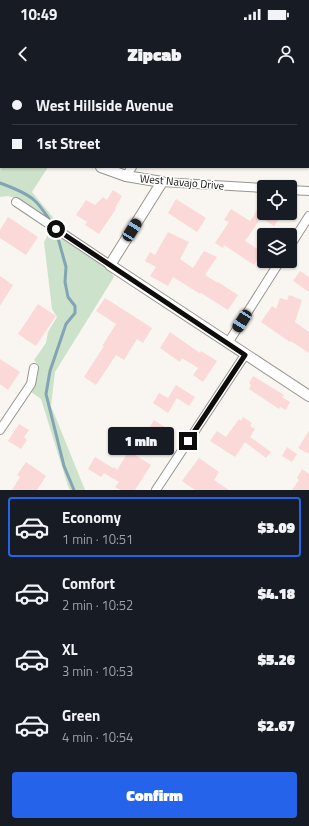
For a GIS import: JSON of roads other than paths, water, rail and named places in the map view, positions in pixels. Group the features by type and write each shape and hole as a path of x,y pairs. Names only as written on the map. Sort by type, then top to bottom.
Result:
{"street":[{"name":"West Navajo Drive","path":"104,168 126,176 162,182 257,188"},
{"path":"126,176 131,168"},
{"path":"110,265 162,182"},
{"path":"297,190 309,191"},
{"path":"16,202 309,396"},
{"path":"297,235 309,216"},
{"path":"228,343 276,268"},
{"path":"156,490 245,355"},
{"path":"0,430 31,384 34,368"}],"waterway":[{"path":"0,183 18,190 34,200 51,222"},
{"path":"56,231 66,267 65,282 68,297 75,306 75,313 66,324 50,371 46,394 64,466 74,490"}]}
